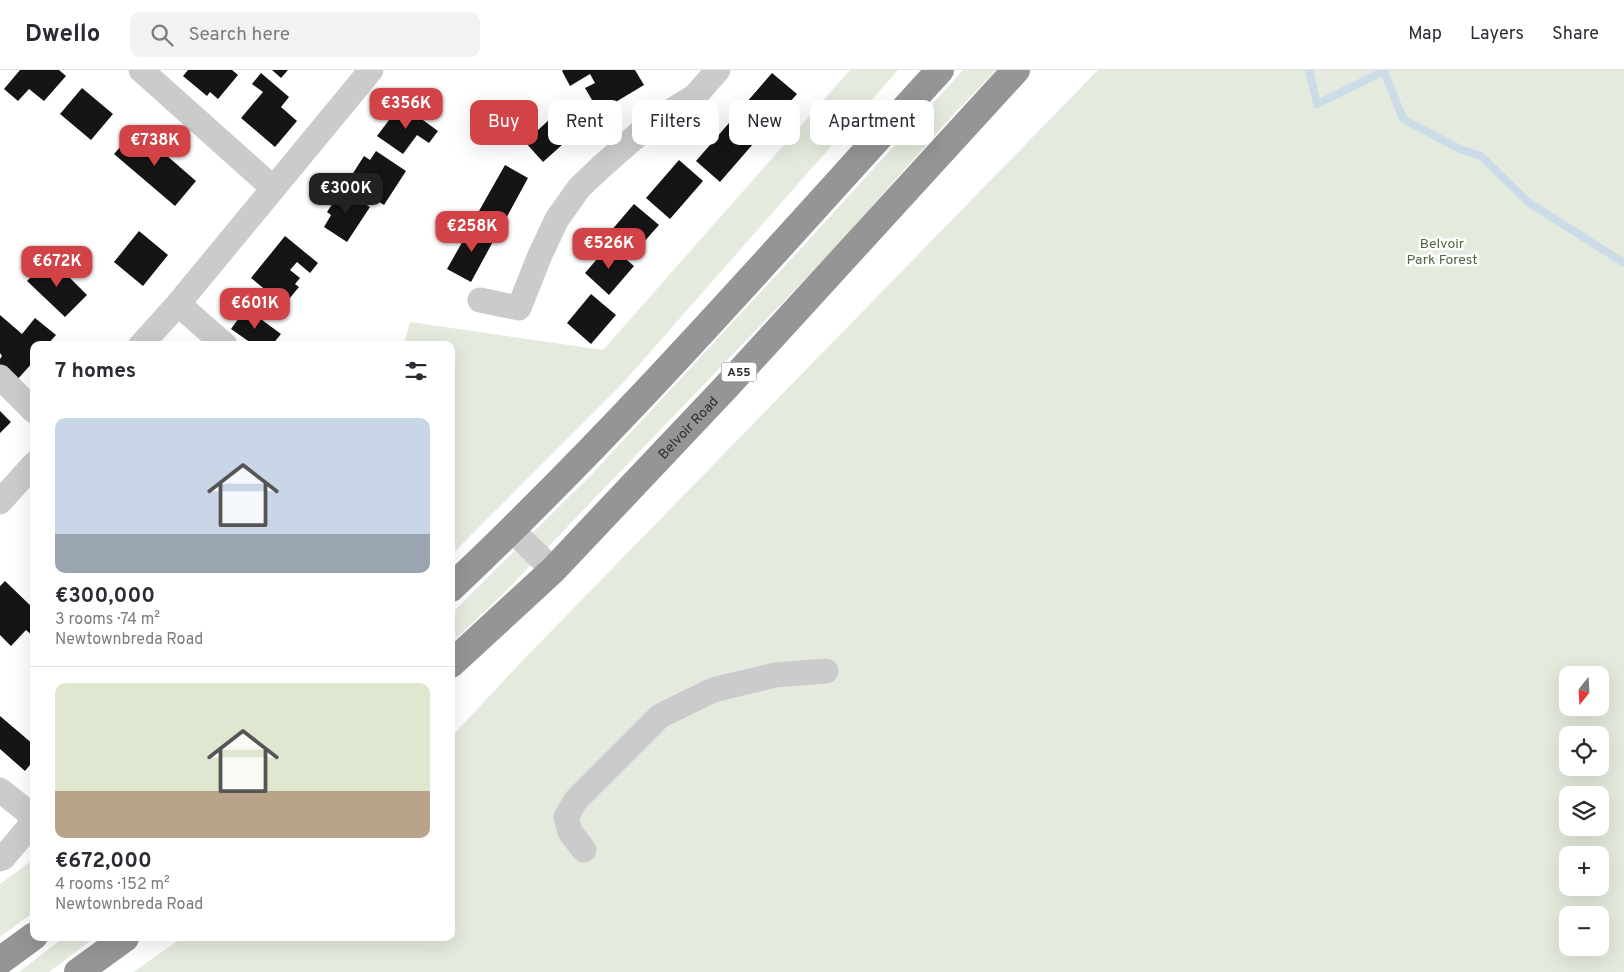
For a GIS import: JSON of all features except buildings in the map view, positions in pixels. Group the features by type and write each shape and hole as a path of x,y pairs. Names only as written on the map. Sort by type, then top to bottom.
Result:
{"highway":[{"path":"455,584 512,530 676,360 940,70"},
{"name":"Belvoir Road","path":"455,660 553,570 726,387 1016,70"},
{"path":"0,961 30,939"},
{"path":"78,972 121,941"}],"street":[{"path":"141,70 273,188"},
{"path":"145,341 178,304 371,70"},
{"path":"480,300 519,308 557,219 579,188 650,124 695,96 718,70"},
{"path":"178,304 220,341"},
{"path":"0,377 30,407"},
{"path":"0,502 30,468"},
{"path":"512,530 553,570"},
{"path":"584,850 570,832 566,817 576,800 660,716 713,690 775,675 826,671"},
{"path":"0,790 29,813 30,819"},
{"path":"0,859 3,858 30,826"}],"green space":[{"path":"850,70 898,70 872,100 824,100"},
{"path":"963,70 996,70 934,136 934,102"},
{"name":"Belvoir Park Forest","path":"1098,70 1624,70 1624,972 133,972 178,941 455,941 455,733 525,658"},
{"path":"810,115 810,145 832,145 623,383 455,551 455,341 405,341 410,322 603,350 784,145 800,145 800,127"},
{"path":"895,145 926,145 830,253 502,595 455,639 455,610 595,471"},
{"path":"30,862 30,915 0,937 0,884"},
{"path":"59,941 90,941 49,972 19,972"}],"waterway":[{"path":"1309,70 1317,104 1384,71 1403,119 1460,149 1481,156 1528,202 1624,263"}]}
